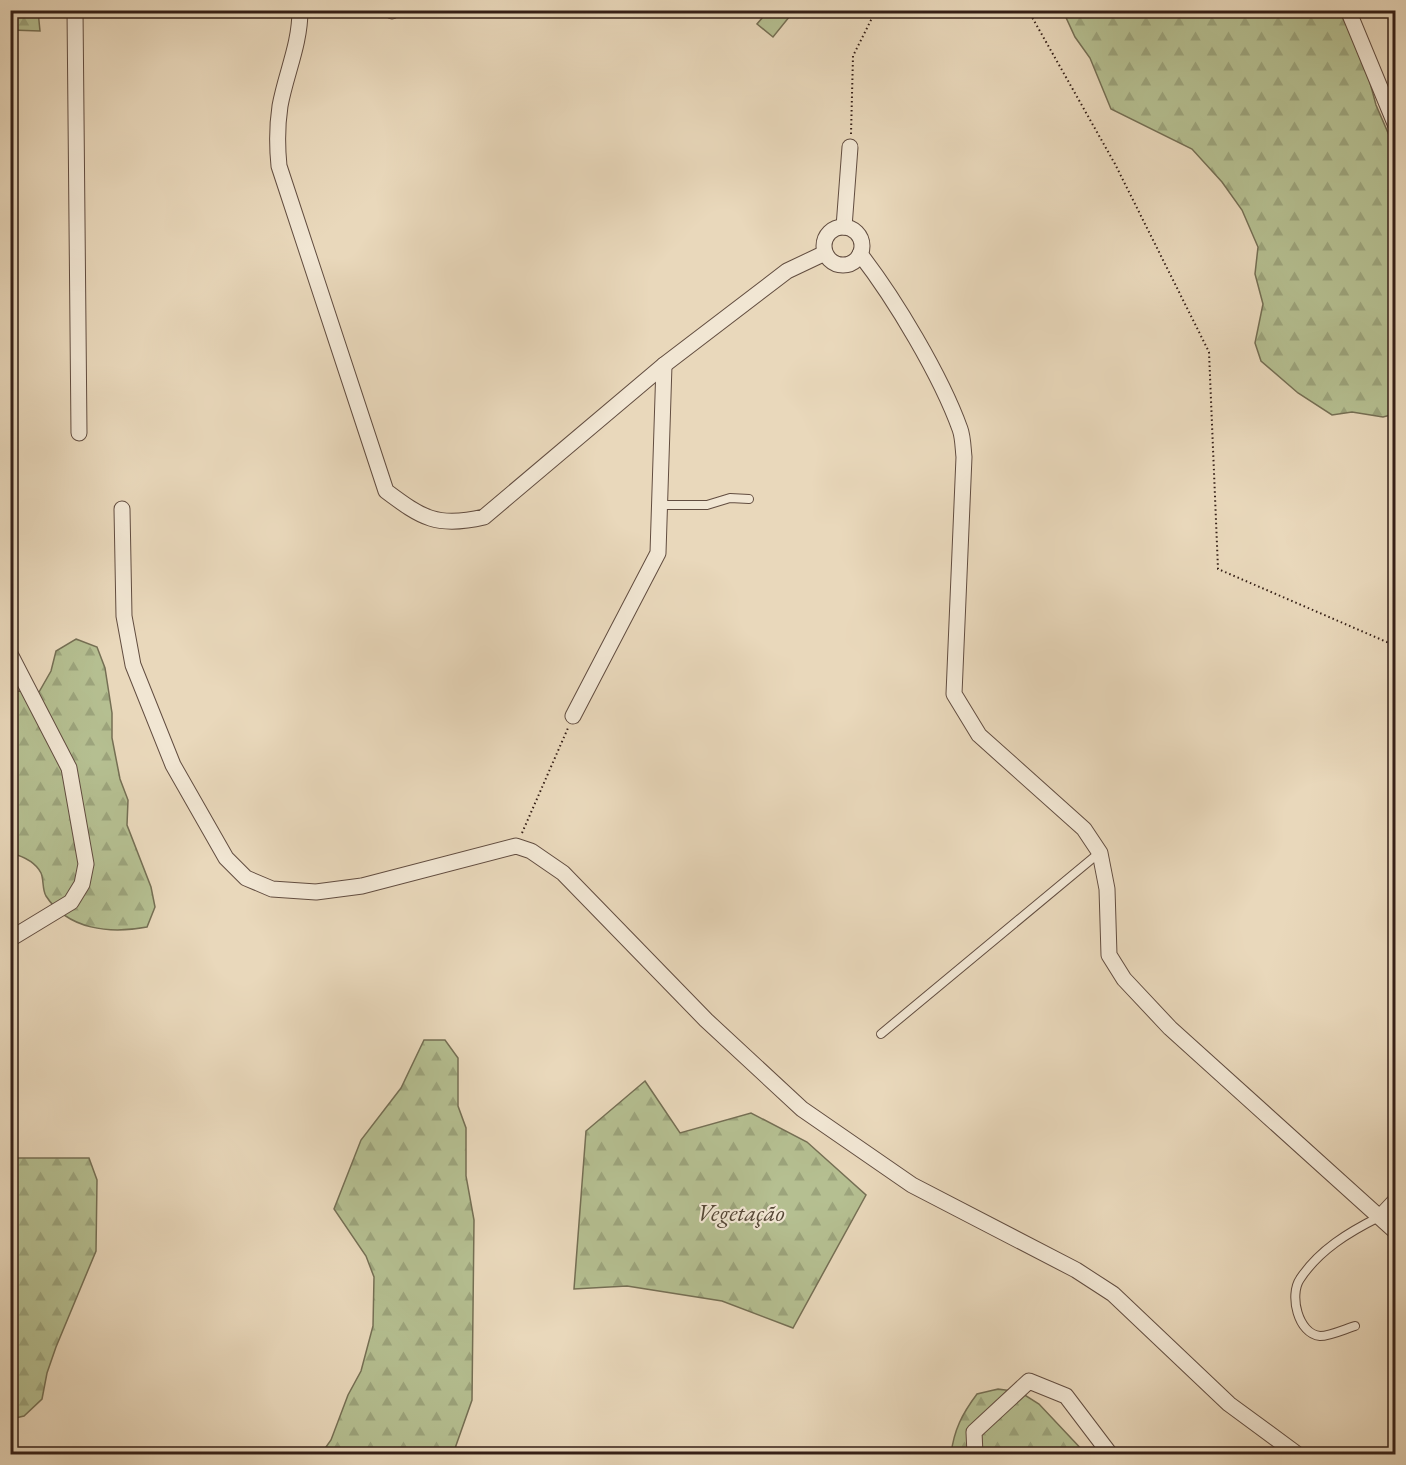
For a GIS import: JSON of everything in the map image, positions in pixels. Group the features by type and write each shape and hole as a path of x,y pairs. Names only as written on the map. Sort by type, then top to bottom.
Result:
{"street":[{"path":"75,10 79,433"},
{"path":"300,10 300,34 280,105 277,145 279,166 386,491 417,514 436,520 464,521 484,517 664,365 788,271 825,252"},
{"path":"1348,10 1395,126"},
{"path":"844,227 850,147"},
{"path":"844,227 859,236 862,242 860,254 852,263 840,265 834,263 825,252 828,236 844,227"},
{"path":"860,254 880,280 936,378 960,430 964,456 954,694 979,735 1084,829 1100,853 1107,889 1109,955 1124,979 1170,1028 1395,1232"},
{"path":"573,716 658,553 664,365"},
{"path":"122,509 124,616 133,665 173,765 226,858 246,878 272,889 316,892 362,886 516,846 531,851 563,873 706,1020 802,1109 912,1185 1076,1270 1113,1294 1229,1404 1297,1455"},
{"path":"10,654 69,768 86,864 82,884 71,902 10,939"},
{"path":"1380,1217 1395,1200"},
{"path":"975,1455 974,1432 1029,1381 1066,1396 1110,1455"}],"lane":[{"path":"661,505 707,505 730,498 749,499"},
{"path":"881,1034 1100,853"},
{"path":"1355,1326 1321,1336 1311,1334 1305,1328 1295,1304 1294,1291 1300,1279 1334,1242 1380,1217"}],"path":[{"path":"850,147 854,56 876,10"},
{"path":"1028,10 1115,164 1209,352 1218,569 1395,646"},
{"path":"516,846 573,716"}],"green space":[{"path":"11,10 38,11 40,31 11,30"},
{"path":"768,11 794,11 773,37 757,24"},
{"path":"1063,11 1339,11 1361,49 1376,105 1395,149 1393,282 1396,296 1395,414 1383,417 1352,412 1332,415 1298,393 1261,361 1255,343 1263,304 1255,274 1258,247 1242,210 1222,182 1192,149 1111,109 1090,58 1075,37"},
{"path":"76,639 97,647 105,668 112,713 112,738 120,779 128,800 127,825 151,887 155,907 147,927 119,930 78,923 55,907 46,896 41,873 35,865 24,857 11,853 10,688 14,691 39,692 51,671 56,651"},
{"path":"424,1040 445,1040 458,1058 458,1106 466,1128 466,1176 474,1220 472,1400 453,1454 321,1454 331,1440 348,1395 361,1371 373,1326 374,1277 366,1256 334,1209 361,1140 401,1088"},
{"name":"Vegetação","path":"645,1081 680,1133 751,1113 807,1142 866,1195 793,1328 722,1301 627,1286 574,1289 586,1131"},
{"path":"11,1158 89,1158 97,1180 96,1251 56,1347 47,1373 42,1399 24,1416 11,1419"},
{"path":"998,1389 1020,1392 1039,1404 1086,1454 951,1454 960,1422 977,1394"}]}
